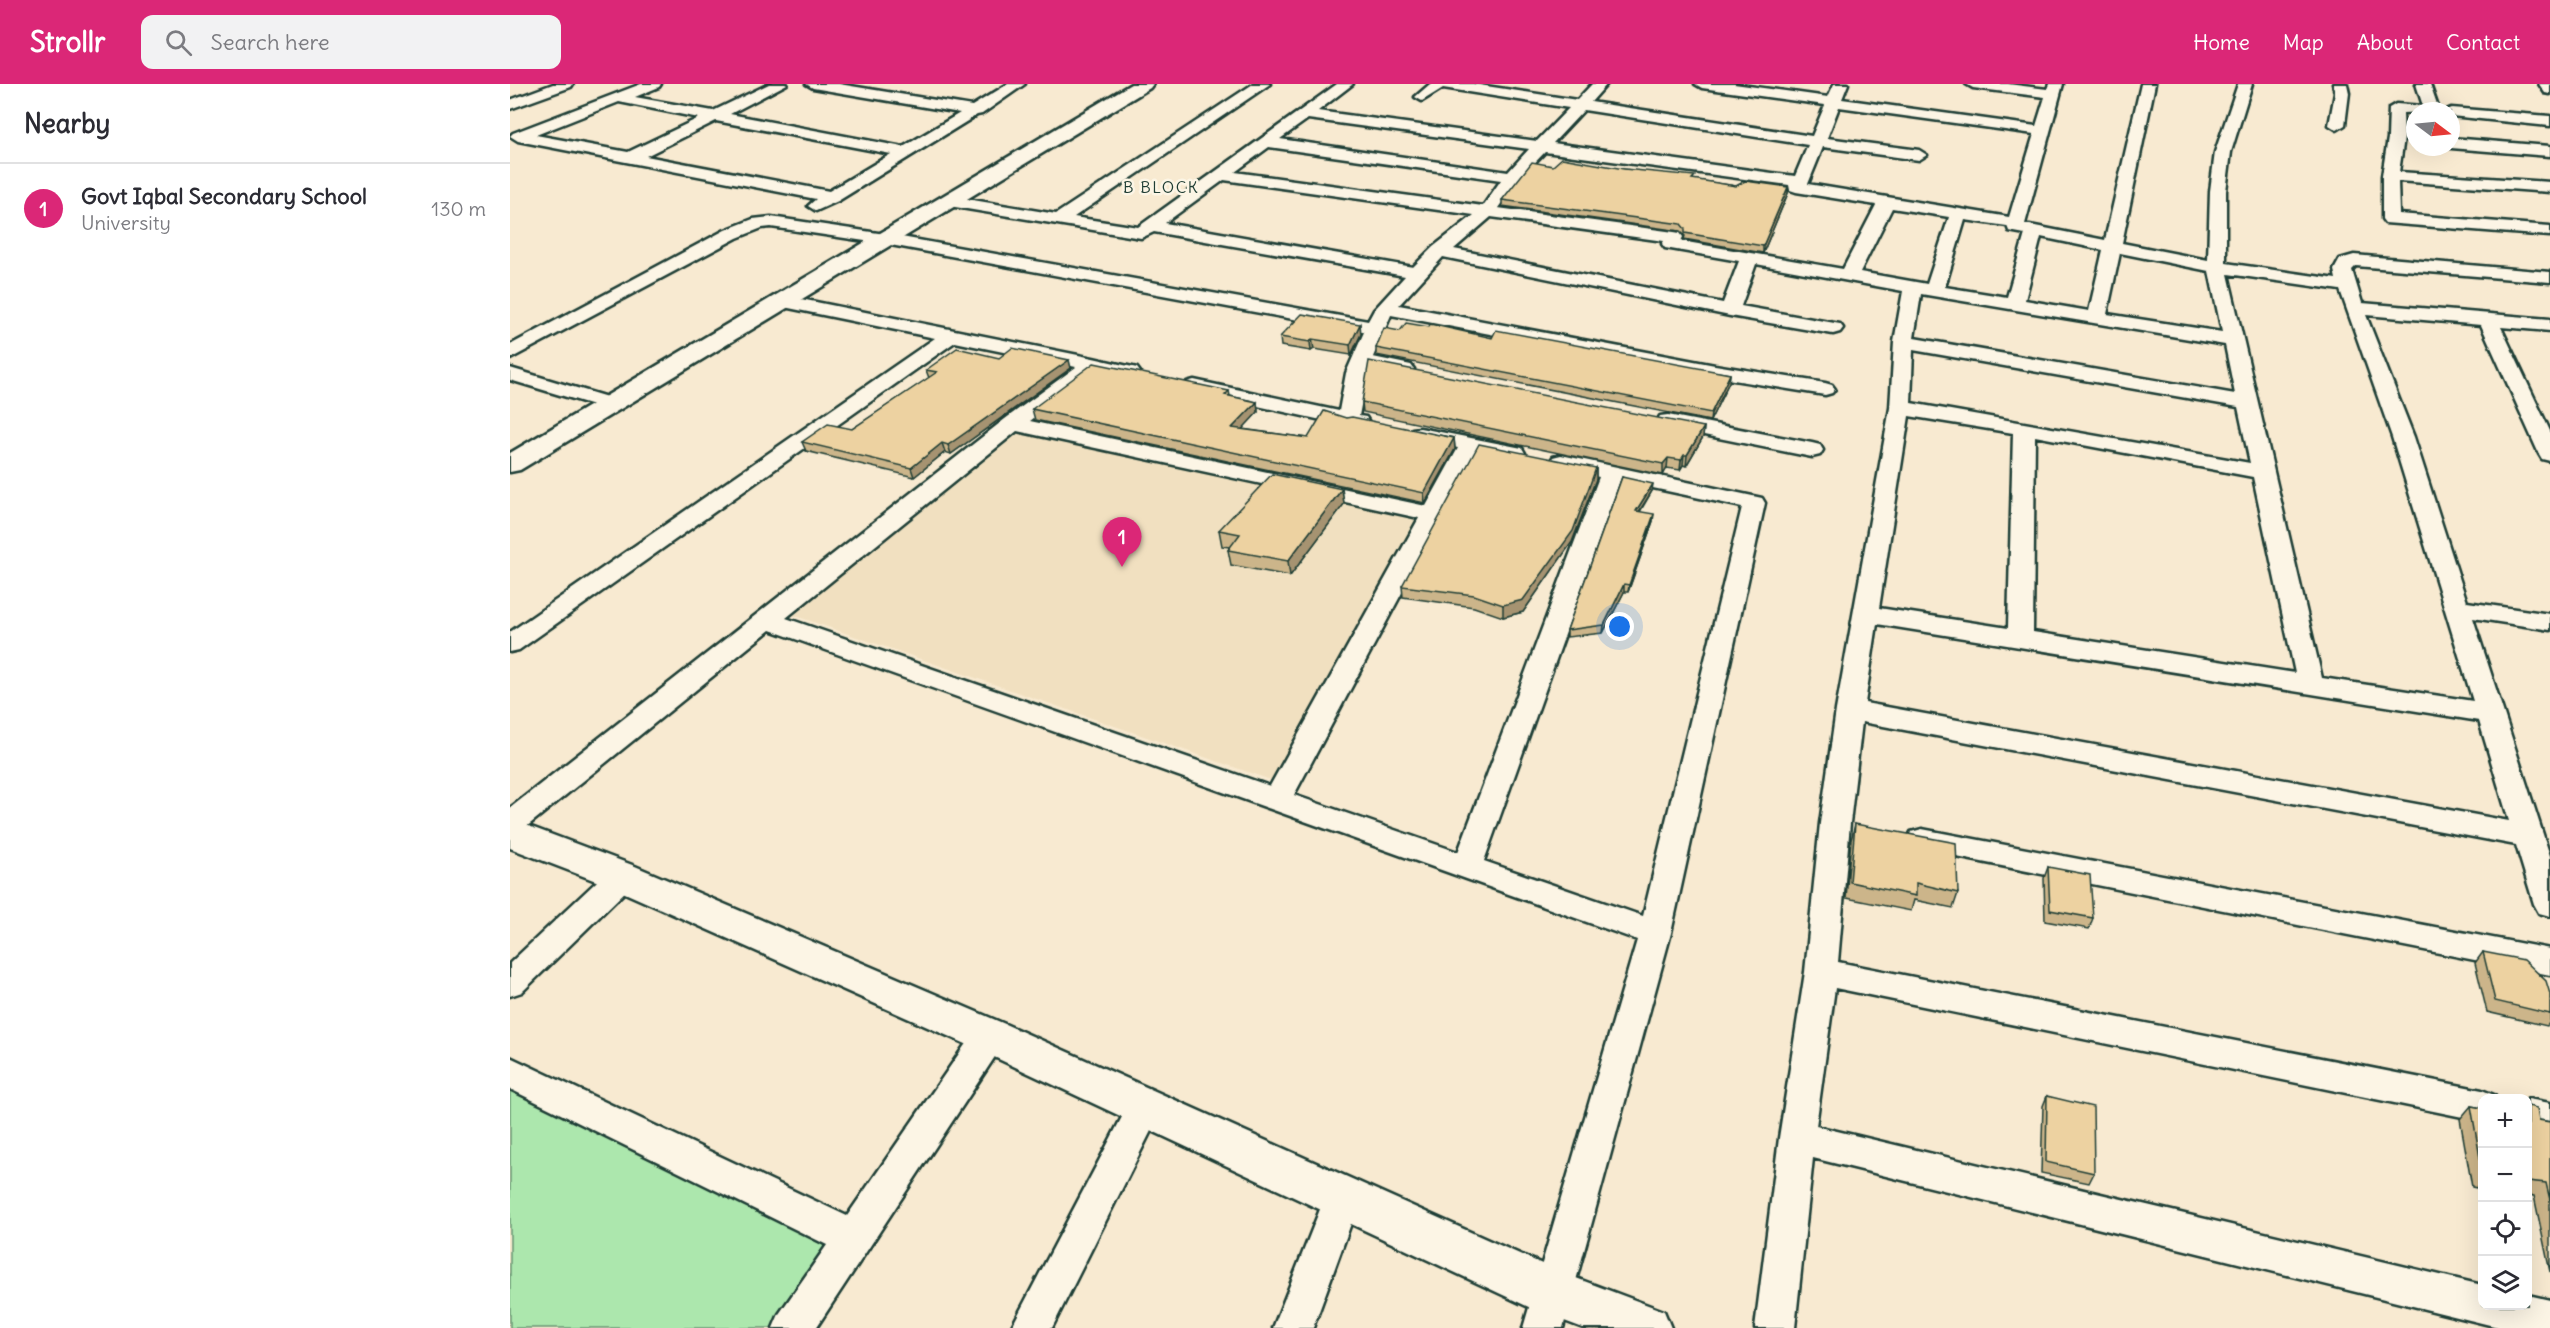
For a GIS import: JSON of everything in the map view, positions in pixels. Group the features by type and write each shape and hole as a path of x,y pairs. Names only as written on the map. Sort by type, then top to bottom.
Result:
{"street":[{"path":"515,138 654,84"},
{"path":"631,157 717,117 780,84"},
{"path":"813,84 977,111"},
{"path":"787,224 977,111 1017,84"},
{"path":"1058,220 1263,84"},
{"path":"948,201 1141,233 1346,84"},
{"path":"1422,97 1439,84"},
{"path":"1445,84 1918,155"},
{"path":"1348,420 1356,373 1386,308 1439,251 1486,213 1512,177 1544,146 1600,84"},
{"path":"1702,84 2043,130"},
{"path":"1841,84 1801,182 1796,187 2017,223"},
{"path":"1973,84 2055,89 2015,227 2217,267 2351,297 2488,319 2550,325"},
{"path":"2097,318 2148,84"},
{"path":"2245,84 2223,152 2218,192 2217,267 2311,686"},
{"path":"2337,125 2342,93 2340,84"},
{"path":"2423,84 2430,102"},
{"path":"2546,84 2550,90"},
{"path":"510,105 560,85"},
{"path":"510,464 1138,85"},
{"path":"619,98 905,152"},
{"path":"2406,109 2396,108 2396,138 2390,176 2391,219 2550,231"},
{"path":"2460,113 2550,121"},
{"path":"1305,114 1801,182"},
{"path":"515,138 631,157 832,197"},
{"path":"2396,138 2406,139"},
{"path":"1266,142 1512,177"},
{"path":"2460,144 2550,151"},
{"path":"1221,175 1674,237 1671,244 2232,340"},
{"path":"2390,176 2550,187"},
{"path":"1849,276 1886,202"},
{"path":"1775,1328 1797,1138 1821,972 1847,826 1850,710 1900,408 1904,342 1924,289 1959,213"},
{"path":"510,353 746,227 759,223 787,224 885,239 1375,328"},
{"path":"1150,226 1417,273"},
{"path":"2015,304 2034,232"},
{"path":"1439,251 1730,310 1833,328"},
{"path":"1730,310 1749,258"},
{"path":"2550,277 2354,260 2346,263 2343,270 2403,437 2550,904"},
{"path":"781,301 1150,377"},
{"path":"1386,308 1825,389"},
{"path":"2488,319 2550,454"},
{"path":"510,644 953,335"},
{"path":"1904,342 2246,402"},
{"path":"1361,361 1419,372"},
{"path":"510,824 1013,424 1092,364"},
{"path":"510,374 610,404"},
{"path":"1174,382 1382,426"},
{"path":"1900,408 2024,428 2262,472"},
{"path":"1650,418 1812,450"},
{"path":"1013,424 1433,513"},
{"path":"2020,640 2024,428"},
{"path":"1404,430 1754,503 1655,933 1547,1311"},
{"path":"1277,800 1471,444"},
{"path":"1467,867 1612,473"},
{"path":"2456,608 2550,622"},
{"path":"1866,614 2489,713"},
{"path":"766,620 1655,933"},
{"path":"1850,710 2528,836"},
{"path":"510,833 622,876 990,1036 1343,1196 1547,1311 1647,1328"},
{"path":"1894,835 2550,963"},
{"path":"510,983 622,876"},
{"path":"1821,972 2478,1105"},
{"path":"793,1328 990,1036"},
{"path":"510,1072 852,1238"},
{"path":"1031,1328 1145,1107"},
{"path":"2532,1116 2550,1119"},
{"path":"1797,1138 2478,1303"},
{"path":"1293,1328 1343,1196"},
{"path":"2511,1310 2550,1320"}],"shaded area":[{"path":"1020,432 1419,518 1271,780 793,615"}],"green space":[{"path":"510,1083 852,1238 789,1328 510,1328"}],"building":[{"path":"1562,158 1624,169 1695,176 1692,179 1736,186 1745,181 1788,187 1763,246 1685,233 1681,224 1502,200 1532,162 1553,166"},
{"path":"1302,314 1360,324 1350,345 1280,337"},
{"path":"1406,323 1429,327 1430,324 1492,338 1496,330 1730,374 1711,413 1376,348 1384,328 1400,331"},
{"path":"957,348 999,358 1012,348 1069,360 948,445 942,443 911,468 802,442 828,424 852,429 937,372 926,370"},
{"path":"1369,361 1704,427 1687,455 1684,455 1681,460 1668,458 1663,464 1362,402"},
{"path":"1094,363 1229,391 1225,395 1257,402 1232,428 1308,438 1324,411 1346,418 1352,417 1454,438 1424,493 1032,409"},
{"path":"1479,444 1596,468 1573,531 1523,600 1503,605 1474,595 1402,586"},
{"path":"1272,474 1342,489 1288,561 1228,550 1240,534 1219,530"},
{"path":"1622,477 1653,484 1636,511 1654,514 1629,585 1624,584 1604,625 1567,630"},
{"path":"1855,824 1956,843 1958,893 1916,883 1916,896 1850,882"},
{"path":"2048,867 2090,875 2093,918 2050,910"},
{"path":"2483,952 2524,960 2546,981 2550,994 2550,1014 2495,1001"},
{"path":"2047,1096 2093,1107 2094,1173 2046,1162"},
{"path":"2471,1106 2478,1107 2478,1146"},
{"path":"2532,1107 2537,1108 2539,1120 2550,1122 2550,1200 2546,1183 2532,1181"}],"place":[{"name":"Govt Iqbal Secondary School","path":"1122,567"}],"district":[{"name":"B BLOCK","path":"1161,187"}]}
